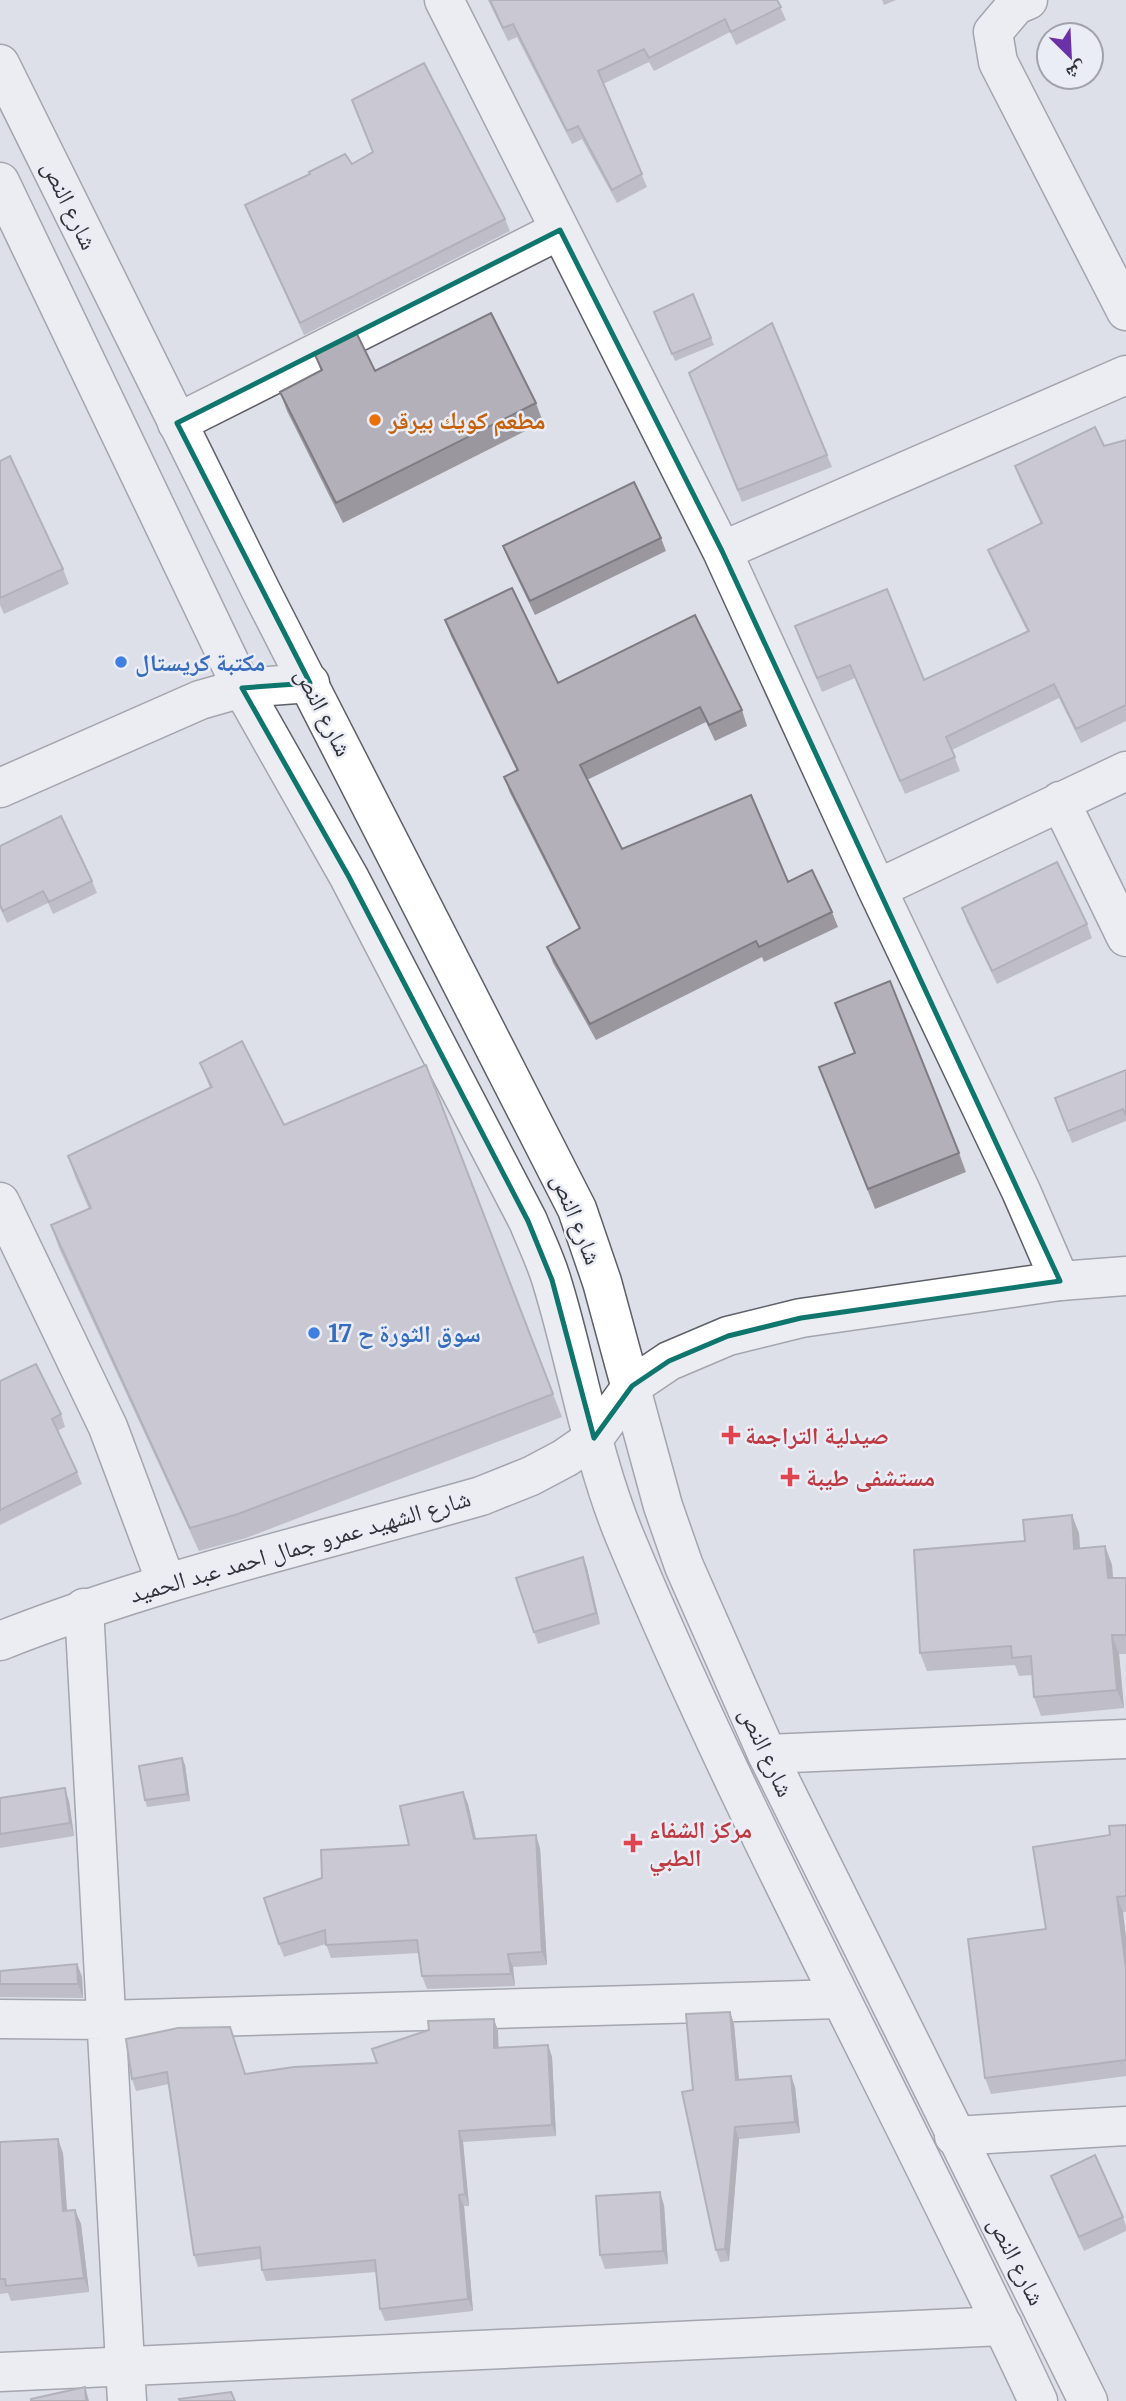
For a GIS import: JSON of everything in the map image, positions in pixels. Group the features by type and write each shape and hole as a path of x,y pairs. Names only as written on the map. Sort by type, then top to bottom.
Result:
{"street":[{"path":"444,0 722,551 877,889 1021,1191 1060,1281"},
{"path":"1028,0 1016,5 993,32 998,62 1126,311"},
{"name":"شارع النص","path":"0,64 177,423 577,1209 632,1386 663,1506 684,1566 767,1754 954,2136 1088,2401"},
{"name":"شارع النص","path":"0,182 243,688 349,877 528,1222 552,1280 594,1438 623,1532 672,1646 838,1999 922,2159 1038,2401"},
{"path":"177,423 560,230"},
{"path":"722,551 1126,375"},
{"path":"0,788 164,713 243,688 310,683"},
{"path":"877,889 1126,771"},
{"path":"1060,801 1126,937"},
{"path":"0,1202 108,1427 166,1582"},
{"path":"594,1438 632,1386 669,1361 728,1336 789,1321 1060,1281 1126,1276"},
{"name":"شارع الشهيد عمرو جمال احمد عبد الحميد","path":"0,1641 84,1608 166,1582 481,1496 531,1476 594,1438"},
{"path":"84,1608 104,2020 126,2383"},
{"path":"767,1754 1126,1739"},
{"path":"0,2019 104,2020 838,1999"},
{"path":"954,2136 1126,2126"},
{"path":"0,2372 126,2383 1003,2326"}],"highlighted area":[{"path":"560,230 722,551 1060,1281 801,1318 728,1336 669,1361 632,1386 594,1438 552,1280 528,1221 349,877 242,688 310,683 177,423"}],"building":[{"path":"490,0 777,0 781,7 731,32 725,19 649,58 644,49 598,71 642,174 612,190 578,126 567,131 513,24 503,28"},
{"path":"424,63 505,219 300,323 245,205 345,154 352,164 373,152 352,100"},
{"path":"693,294 711,338 672,354 654,312"},
{"path":"491,313 536,403 336,503 280,392 322,370 315,355 357,334 375,371"},
{"path":"772,323 827,455 738,490 689,373"},
{"path":"1095,427 1104,446 1126,440 1126,705 1076,729 1054,684 946,737 955,757 900,781 850,665 817,678 795,626 887,589 924,680 1029,631 988,550 1042,523 1015,466"},
{"path":"10,456 63,569 0,598 0,461"},
{"path":"634,482 661,538 530,601 503,546"},
{"path":"512,588 558,683 695,615 742,710 709,725 700,707 580,765 622,849 751,795 788,882 812,870 832,912 759,947 756,941 590,1024 547,947 580,928 504,777 518,770 445,620"},
{"path":"61,816 92,881 49,902 43,891 3,911 0,905 0,846"},
{"path":"1057,862 1087,924 992,971 962,908"},
{"path":"890,981 959,1153 868,1189 819,1067 855,1053 835,1003"},
{"name":"سوق الثورة ح 17","path":"242,1041 284,1125 426,1065 553,1394 238,1514 190,1528 51,1225 91,1208 68,1156 212,1087 200,1063"},
{"path":"1126,1070 1126,1116 1123,1109 1068,1131 1055,1098"},
{"path":"36,1364 61,1414 52,1419 77,1472 0,1510 0,1381"},
{"path":"1072,1515 1074,1549 1105,1546 1108,1578 1126,1578 1126,1635 1112,1635 1117,1690 1034,1697 1031,1656 1012,1658 1011,1646 920,1653 914,1550 1025,1541 1023,1520"},
{"path":"583,1557 596,1613 534,1632 516,1578"},
{"path":"182,1758 187,1794 145,1800 139,1766"},
{"path":"65,1788 70,1823 0,1834 0,1798"},
{"path":"463,1792 474,1839 536,1835 542,1952 508,1954 511,1974 422,1976 417,1940 326,1945 325,1930 279,1944 264,1898 322,1878 321,1850 409,1845 400,1806"},
{"path":"1126,1825 1126,1896 1117,1897 1126,1969 1126,2060 985,2078 968,1939 1046,1929 1033,1847 1110,1835 1109,1826"},
{"path":"77,1964 78,1984 0,1984 0,1971"},
{"path":"730,2012 736,2080 791,2076 795,2122 735,2127 725,2249 716,2250 682,2092 693,2090 686,2014"},
{"path":"494,2019 494,2048 548,2045 552,2125 459,2131 465,2194 459,2195 468,2299 380,2309 375,2260 262,2270 260,2247 194,2255 167,2072 132,2079 126,2039 178,2028 230,2027 245,2074 294,2067 377,2063 372,2049 429,2030 428,2021"},
{"path":"58,2139 63,2211 75,2210 84,2278 6,2286 5,2279 0,2279 0,2142"},
{"path":"1095,2155 1123,2217 1079,2237 1051,2176"},
{"path":"660,2192 663,2251 600,2255 596,2196"},
{"path":"85,2387 86,2401 31,2401 31,2399"},
{"path":"231,2392 235,2401 179,2399"}],"place":[{"name":"مطعم كويك بيرقر","path":"375,420"},
{"name":"مكتبة كريستال","path":"121,662"},
{"name":"سوق الثورة ح 17","path":"314,1333"},
{"name":"صيدلية التراجمة","path":"731,1435"},
{"name":"مستشفى طيبة","path":"790,1477"},
{"name":"مركز الشفاء الطبي","path":"633,1843"}]}
